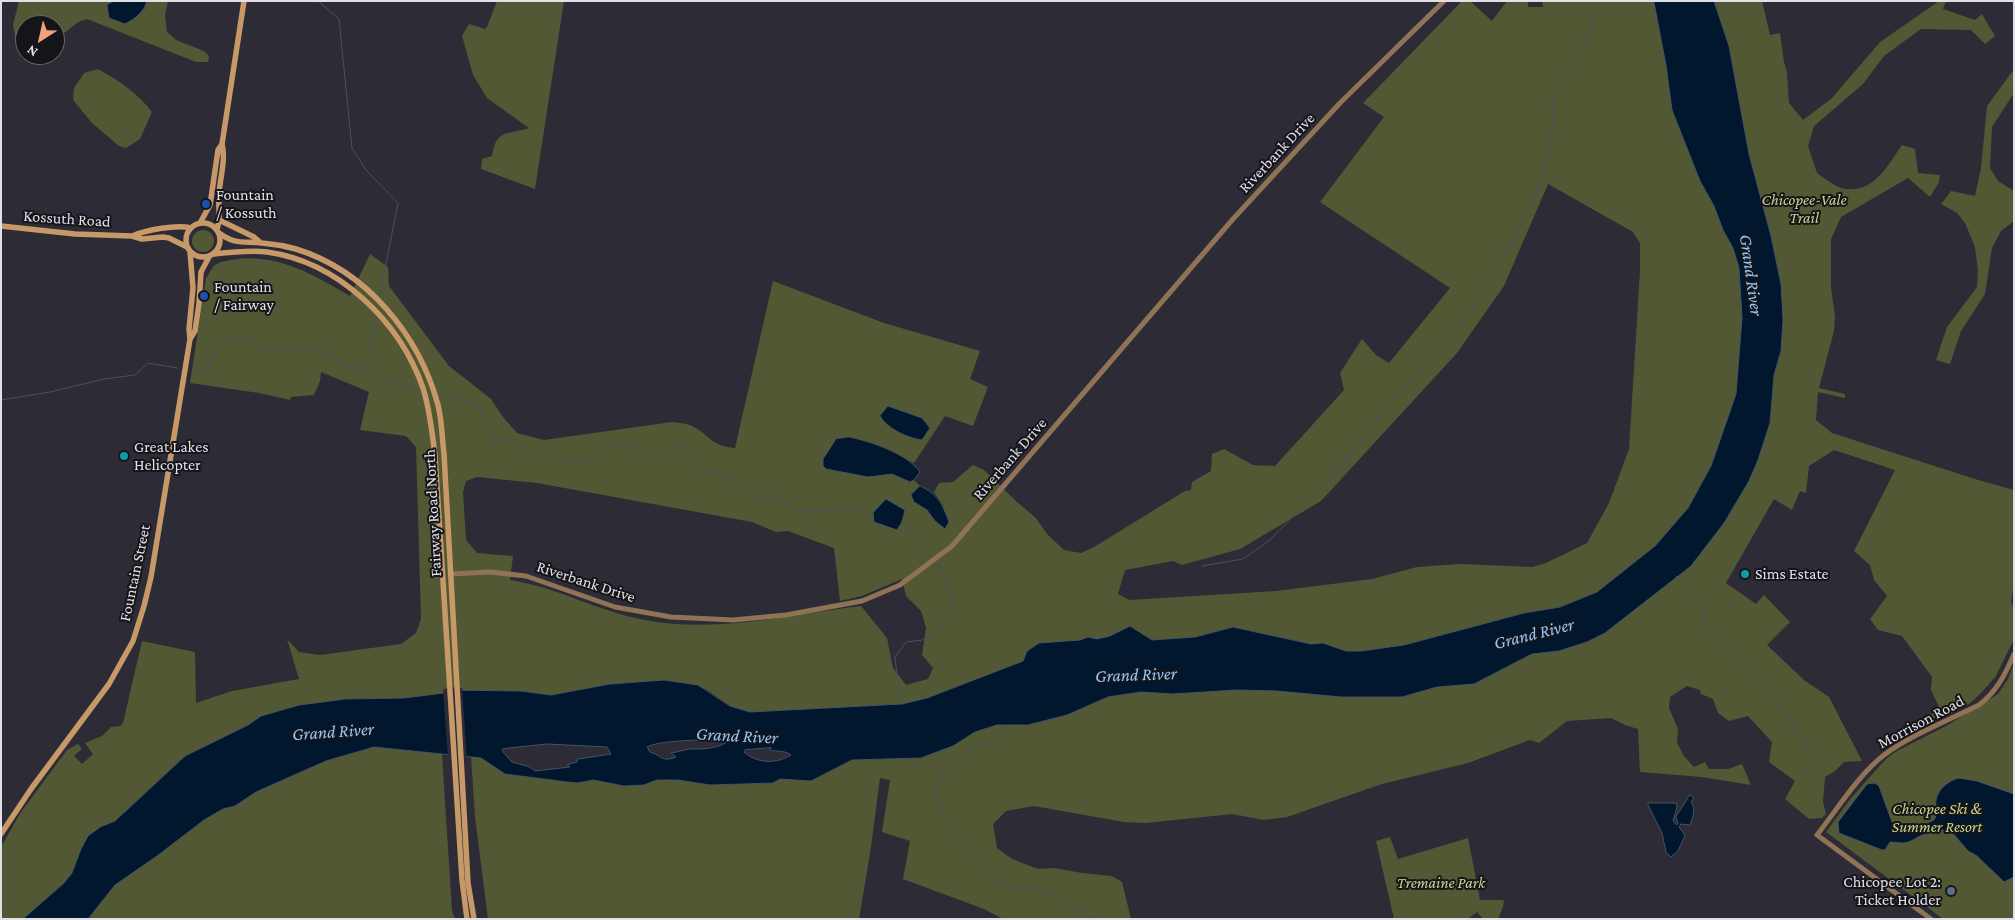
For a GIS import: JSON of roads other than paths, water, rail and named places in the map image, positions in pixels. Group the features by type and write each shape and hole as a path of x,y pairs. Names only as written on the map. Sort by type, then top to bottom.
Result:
{"main road":[{"path":"222,144 218,150 214,170 210,209 200,223 192,228 186,237 189,249 195,256 212,256 220,244 218,195 224,152 222,144 244,1"},
{"path":"219,220 254,237 261,243"},
{"path":"200,223 206,223 218,231"},
{"name":"Kossuth Road","path":"1,226 75,234 132,236 142,239 169,238 189,249"},
{"name":"Kossuth Road","path":"132,236 142,232 184,226 192,228"},
{"name":"Fairway Road North","path":"218,231 234,242 261,243 299,250 343,272 367,290 391,314 419,354 427,372 438,408 444,454 450,574 450,646"},
{"name":"Fountain Street","path":"1,834 31,789 108,684 133,641 141,618 151,577 190,338 189,329 193,288 189,249"},
{"name":"Fairway Road North","path":"212,256 240,251 268,252 301,261 321,271 355,292 372,308 404,347 416,371 429,409 435,455 462,834 474,919"},
{"name":"Fountain Street","path":"190,338 194,331 199,304 201,272 212,256"},
{"name":"Fairway Road North","path":"462,834 462,880 467,919"}],"street":[{"name":"Riverbank Drive","path":"450,574 490,572 526,576 615,607 671,617 733,620 786,615 862,601 907,580 944,554 1233,219 1340,104 1444,1"},
{"name":"Morrison Road","path":"1931,919 1817,835 1871,766 1883,756 1901,744 1979,705 1990,697 1998,687 2014,654"}],"water":[{"path":"114,1 147,1 139,15 125,24 109,18 107,5"},
{"name":"Grand River","path":"1654,1 1714,1 1729,46 1749,154 1771,236 1781,284 1783,320 1781,351 1774,375 1770,423 1758,460 1749,481 1724,523 1691,566 1605,633 1587,642 1559,651 1532,654 1474,684 1437,687 1402,697 1341,697 1277,691 1236,690 1172,694 1141,692 1108,697 1067,715 1028,725 997,725 975,732 953,746 921,758 852,760 811,781 780,779 773,783 710,785 678,780 657,780 644,785 624,786 593,780 578,783 505,774 481,758 374,747 326,761 256,792 235,806 223,809 204,820 115,885 88,919 23,919 64,883 72,873 88,836 100,827 115,821 185,756 248,725 261,716 299,705 345,699 404,698 444,693 449,690 521,691 551,695 610,684 664,680 698,685 730,706 750,712 902,704 927,698 1023,661 1027,651 1039,643 1080,640 1088,637 1097,639 1110,636 1130,626 1152,640 1195,637 1233,627 1311,644 1323,643 1346,651 1361,651 1404,645 1524,613 1560,607 1597,592 1655,546 1688,508 1711,466 1736,394 1742,318 1739,268 1733,248 1723,230 1714,206 1700,181 1672,110","holes":["717,738 728,741 712,748 690,749 671,753 676,757 671,759 662,758 650,752 647,747 670,742","547,744 607,747 611,754 578,759 577,762 567,765 570,767 535,771 530,767 512,762 502,751 503,749","771,748 770,750 791,755 779,760 761,761 749,756 744,752 745,750"]},
{"path":"888,406 922,418 930,428 922,440 898,432 883,421 880,416"},
{"path":"849,437 888,449 914,465 920,472 910,482 892,474 868,477 826,469 823,466 823,459 836,439"},
{"path":"920,486 931,492 941,504 949,522 945,529 935,521 927,510 914,502 911,495"},
{"path":"886,499 905,510 902,522 897,530 874,522 873,513"},
{"path":"1959,778 1977,781 2014,794 2014,877 2004,882 1977,856 1968,851 1951,831 1932,829 1907,842 1890,842 1885,850 1839,833 1838,822 1867,784 1875,783 1879,786 1892,822 1912,830 1934,820 1936,800 1939,792 1948,783"},
{"path":"1690,795 1694,798 1691,802 1694,810 1692,819 1690,825 1681,824 1679,827 1685,835 1678,851 1671,857 1666,852 1662,833 1648,803 1676,803 1677,807 1673,821 1677,825 1676,817"}],"waterway":[{"path":"318,1 339,19 352,148 366,170 398,203 379,299"},
{"path":"1202,566 1243,559 1270,540 1300,509 1323,489 1391,402 1458,328 1476,304 1536,197 1554,125 1552,104 1564,82 1575,55 1593,28 1595,1"},
{"path":"366,369 376,315"},
{"path":"194,367 210,371 209,362 221,348 230,341 241,338 251,341 263,351 317,349 347,366 366,369 391,383 416,392"},
{"path":"1,400 50,392 104,379 135,375 148,363 177,368"},
{"path":"444,393 457,400 470,402 480,410 493,441 511,439 539,455 573,461 596,455 608,446 615,444 636,448 660,461 683,441 693,457 705,470 711,474 717,473 729,477 734,483 760,498 769,495 776,500 783,500 795,510 815,512 847,506 859,508 874,522"},
{"path":"902,522 917,547 931,558"},
{"path":"902,704 895,657 906,642 922,640 934,634 954,603 945,576 936,562"},
{"path":"1676,576 1704,614 1706,621 1786,712 1824,773"},
{"path":"1009,725 997,737 970,749 947,768 941,778 936,795 939,810 995,881 1010,888 1049,892 1093,919"}],"place":[{"name":"Fountain / Kossuth","path":"206,204"},
{"name":"Fountain / Fairway","path":"204,296"},
{"name":"Great Lakes Helicopter","path":"124,456"},
{"name":"Sims Estate","path":"1745,574"},
{"name":"Chicopee Lot 2: Ticket Holder","path":"1951,891"}],"park label":[{"name":"Chicopee-Vale Trail","path":"1804,209"},
{"name":"Chicopee Ski & Summer Resort","path":"1937,818"},
{"name":"Tremaine Park","path":"1441,883"}]}
